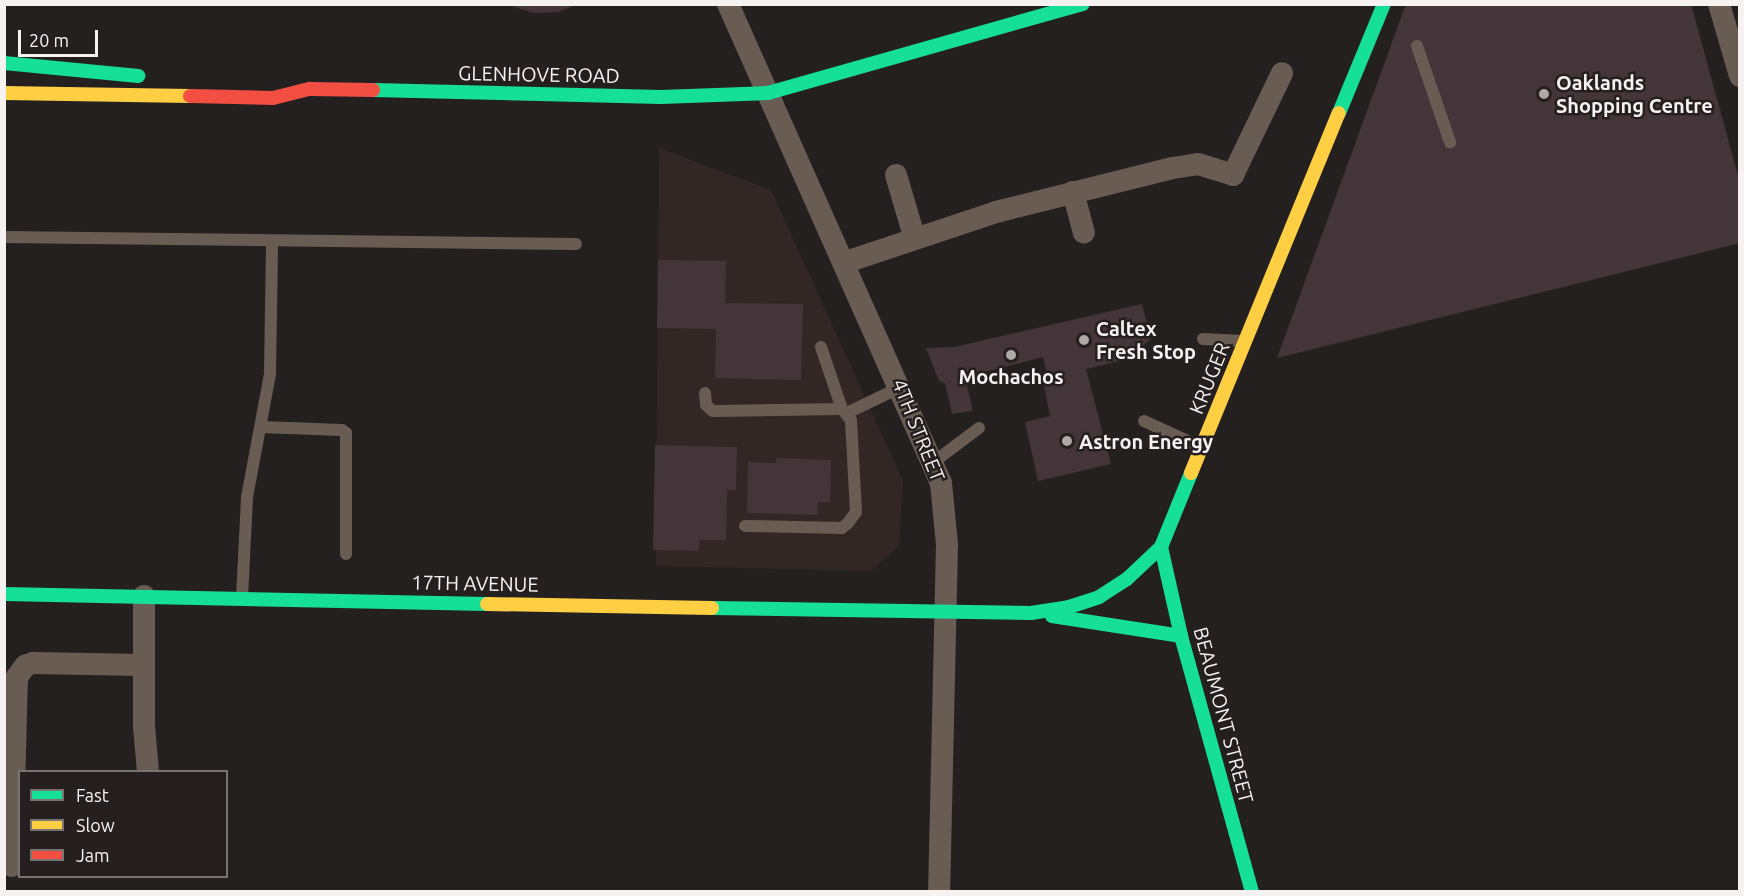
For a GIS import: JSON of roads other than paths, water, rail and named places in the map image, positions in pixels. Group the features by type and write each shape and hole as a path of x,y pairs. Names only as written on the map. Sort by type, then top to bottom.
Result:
{"street":[{"name":"4TH STREET","path":"728,4 934,461 946,514 939,891"},
{"name":"GLENHOVE ROAD","path":"4,93 273,98 310,89 661,97 768,93 1083,4"},
{"name":"KRUGER","path":"944,613 1031,613 1069,607 1113,589 1161,547 1384,4"},
{"path":"1719,4 1740,76"},
{"path":"4,63 151,76"},
{"path":"846,262 914,236 1073,192 1198,164 1233,175 1282,73"},
{"name":"GLENHOVE ROAD","path":"284,79 310,89"},
{"path":"896,175 914,236"},
{"path":"1073,192 1084,233"},
{"name":"BEAUMONT STREET","path":"1161,547 1181,636 1252,891"},
{"name":"17TH AVENUE","path":"4,594 242,597 944,613"},
{"path":"144,596 143,665 148,770"},
{"path":"1031,613 1181,636"},
{"path":"12,866 17,676 25,666 33,663 143,665"}],"lane":[{"path":"1417,46 1450,142"},
{"path":"4,237 576,244"},
{"path":"242,597 247,497 270,374 272,241"},
{"path":"1203,339 1245,341"},
{"path":"745,526 842,528 856,512 850,420 844,411 820,347"},
{"path":"705,393 706,405 713,411 844,411 901,387"},
{"path":"1144,421 1202,447"},
{"path":"261,427 342,430 346,433 346,554"},
{"path":"934,461 979,428"}],"place":[{"name":"Oaklands Shopping Centre","path":"1544,94"},
{"name":"Caltex Fresh Stop","path":"1084,340"},
{"name":"Mochachos","path":"1011,355"},
{"name":"Astron Energy","path":"1067,441"}]}
